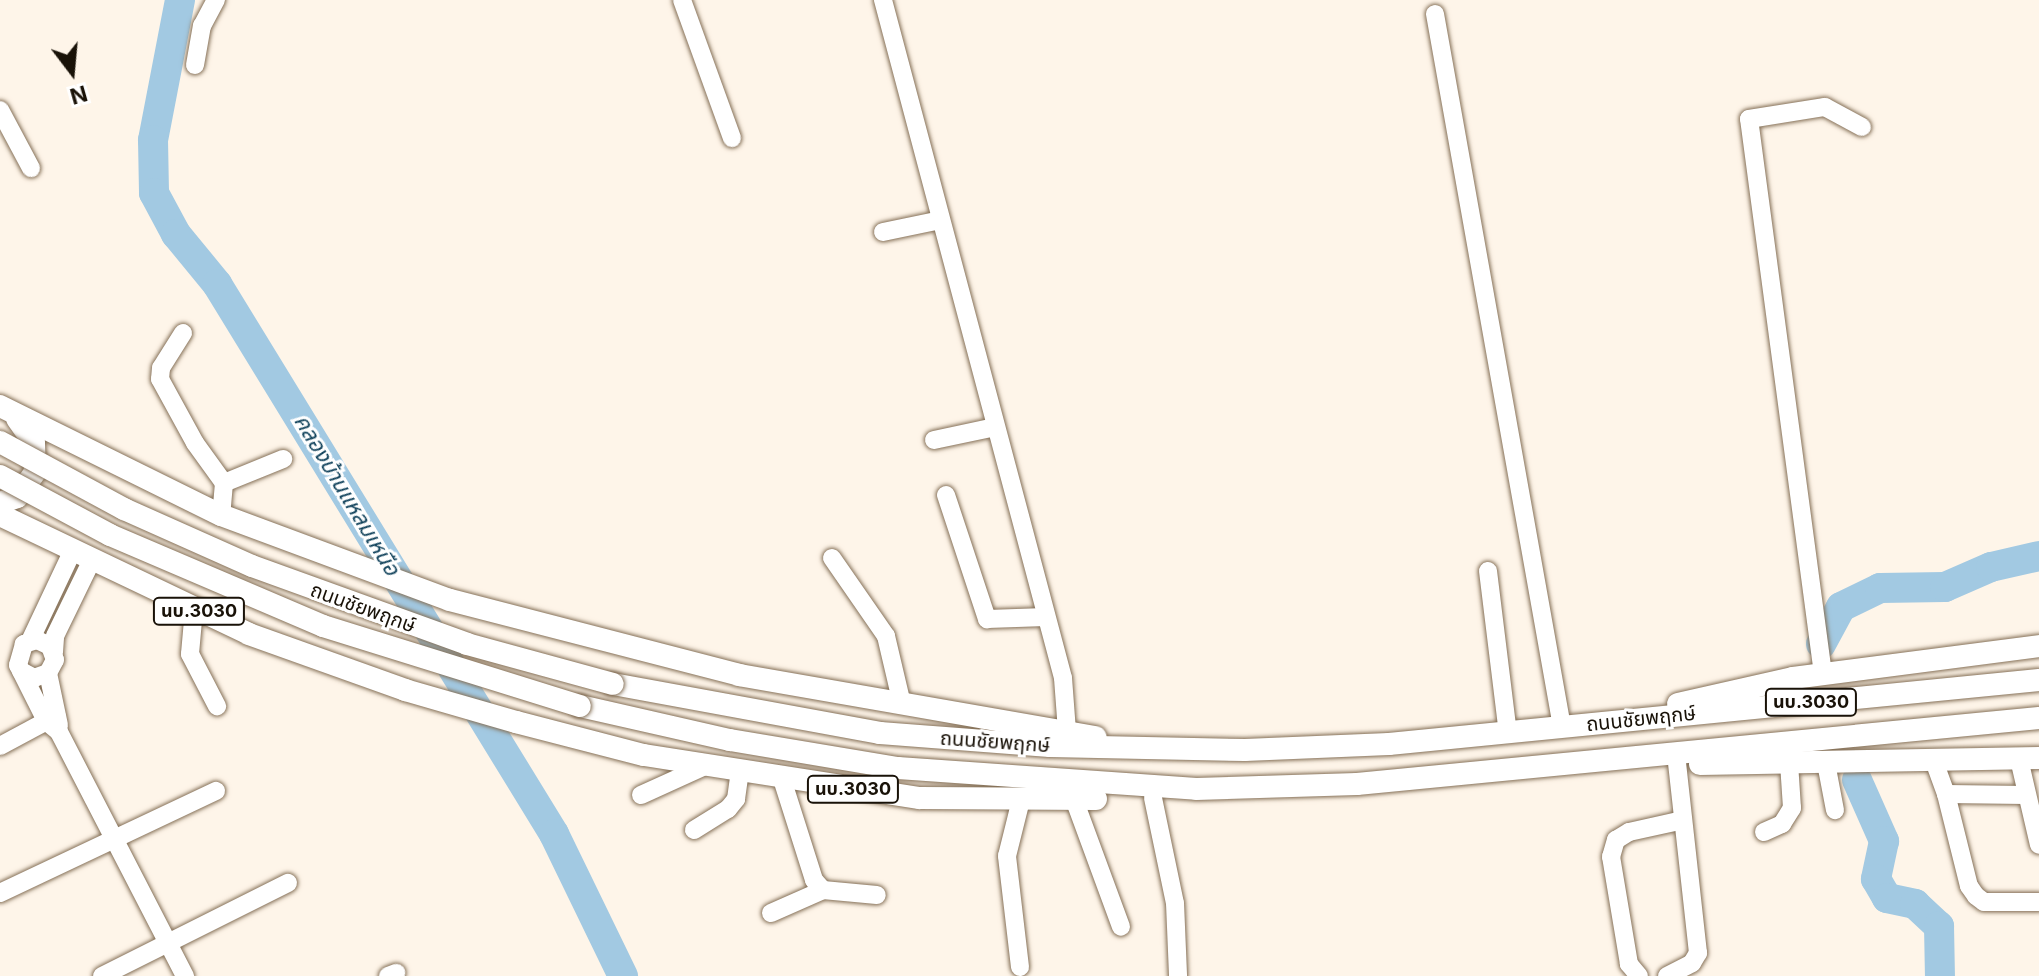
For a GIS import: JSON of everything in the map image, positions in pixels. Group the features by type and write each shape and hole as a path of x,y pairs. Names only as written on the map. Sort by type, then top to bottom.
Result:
{"main road":[{"path":"0,406 27,430 36,456 29,483 17,497 0,503"},
{"name":"ถนนชัยพฤกษ์","path":"0,406 221,515 438,595 576,636 739,675 1067,731 1152,749"},
{"name":"ถนนชัยพฤกษ์","path":"0,442 124,509 266,572 467,644 613,684 880,733 1152,749 1313,748 1508,733 2039,680"},
{"name":"ถนนชัยพฤกษ์","path":"0,476 110,535 309,621 406,656 580,706 730,740 898,768 1196,789 1357,784 2039,718"},
{"name":"ถนนชัยพฤกษ์","path":"0,515 81,557 194,609 405,690 516,722 705,766 920,798 1153,798 1196,789"},
{"path":"1573,726 1823,674 2039,646"},
{"path":"1588,762 1826,763 2029,758"}],"street":[{"path":"195,65 202,26 216,0"},
{"path":"682,0 732,138"},
{"path":"883,0 1063,678 1067,731"},
{"path":"1435,14 1573,726"},
{"path":"1823,674 1749,119 1825,107 1862,127"},
{"path":"0,110 31,168"},
{"path":"883,232 941,220"},
{"path":"183,333 161,368 160,379 195,443 224,483 221,515"},
{"path":"934,440 995,427"},
{"path":"224,483 283,459"},
{"path":"946,495 987,619 1046,617"},
{"path":"81,557 30,641 19,650 21,671 55,723 111,838 185,976"},
{"path":"55,723 48,673 55,636 81,557"},
{"path":"832,558 886,636 905,704"},
{"path":"1488,571 1508,733"},
{"path":"194,609 190,654 217,706"},
{"path":"30,641 44,641 54,652"},
{"path":"21,671 34,678 48,673"},
{"path":"0,746 55,723"},
{"path":"2029,758 2026,795 2039,845"},
{"path":"1934,761 1946,794 1969,886 1976,896 1984,902 2039,902"},
{"path":"1764,832 1782,824 1792,808 1789,763"},
{"path":"1826,763 1835,810"},
{"path":"1667,976 1692,963 1698,953 1677,764"},
{"path":"641,795 666,788 705,766"},
{"path":"694,830 728,809 736,799 740,772"},
{"path":"782,779 802,850 823,890"},
{"path":"0,893 216,791"},
{"path":"1946,794 2026,795"},
{"path":"1153,798 1175,903 1178,976"},
{"path":"1074,799 1121,927"},
{"path":"1020,967 1007,856 1021,800"},
{"path":"1639,976 1629,964 1611,857 1616,840 1629,832 1683,820"},
{"path":"102,976 288,883"},
{"path":"771,913 823,890 877,895"}],"waterway":[{"name":"คลองบ้านแหลมเหนือ","path":"180,0 153,140 154,193 176,234 217,284 554,834 623,976"},
{"path":"1821,644 1841,607 1880,588 1945,587 1991,567 2039,556"},
{"path":"1857,780 1884,841 1876,879 1887,898 1915,904 1939,926 1940,976"}]}
